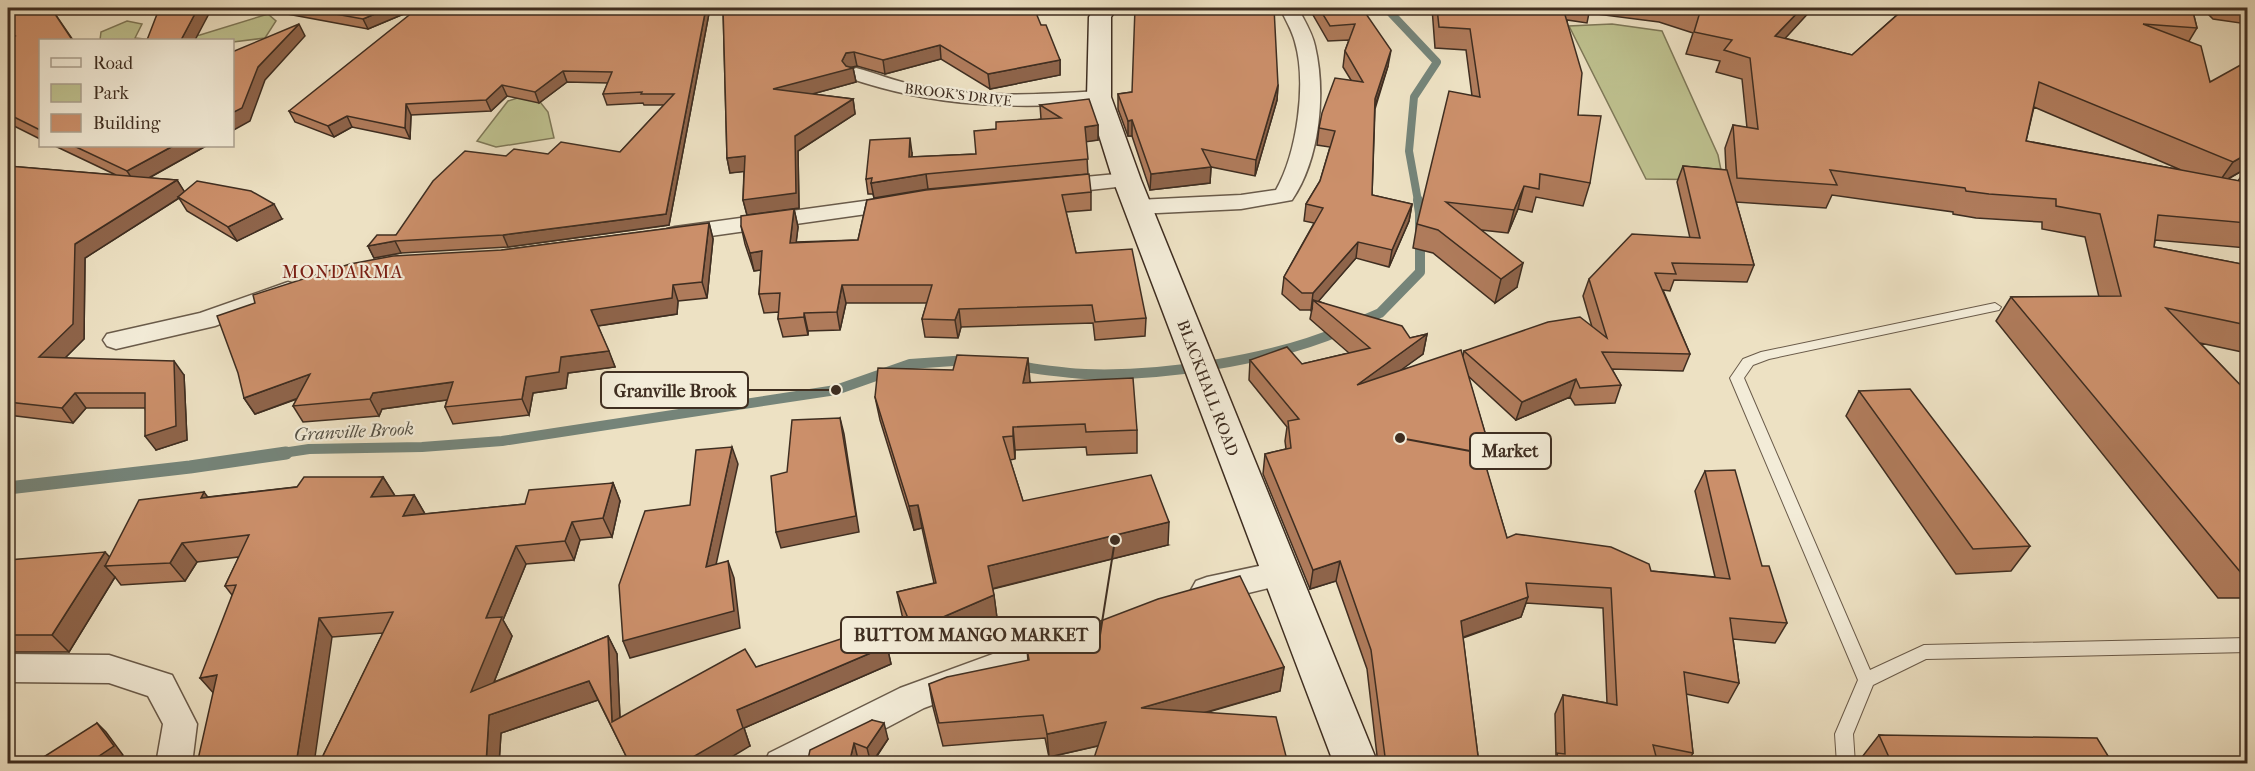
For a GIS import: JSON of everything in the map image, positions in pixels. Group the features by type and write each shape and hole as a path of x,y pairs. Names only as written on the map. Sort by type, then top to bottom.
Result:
{"main road":[{"name":"BLACKHALL ROAD","path":"1106,8 1100,17 1099,97 1126,180 1356,764"}],"street":[{"path":"1137,207 1240,202 1284,195 1293,182 1306,127 1308,68 1305,44 1289,8"},
{"name":"BROOK'S DRIVE","path":"856,74 911,91 994,102 1099,97"},
{"path":"1027,189 1126,180"},
{"path":"649,238 928,198"},
{"path":"116,340 206,320 304,284"},
{"path":"1178,600 1209,590 1282,573"},
{"path":"782,764 912,698 1092,631"},
{"path":"8,668 109,669 160,685 180,724 174,764"}],"lane":[{"path":"1866,680 1737,378 1748,362 1766,355 1995,307"},
{"path":"1846,764 1844,734 1866,680 1924,652 2247,645"}],"green space":[{"path":"268,14 276,21 265,38 234,42 234,39 166,39 200,35"},
{"path":"127,21 142,24 135,38 144,39 100,39 101,32"},
{"path":"1612,24 1662,31 1718,155 1723,180 1646,179 1569,26"},
{"path":"533,93 548,112 554,138 496,147 477,141 508,101"}],"building":[{"path":"8,8 51,8 71,38 39,39 39,130 8,114 8,39 15,36 8,32"},
{"path":"198,8 182,39 147,39 159,9"},
{"path":"302,8 389,8 363,19"},
{"path":"418,8 706,8 666,214 503,235 395,241 368,246 377,235 396,235 433,181 465,151 506,156 514,149 548,154 561,142 620,152 674,94 641,94 642,92 603,94 612,72 563,71 535,92 502,85 486,100 406,104 405,128 347,116 328,126 289,111"},
{"path":"723,8 1034,8 1041,25 1046,25 1060,60 988,74 940,45 883,60 854,52 846,53 842,61 846,66 853,68 773,89 853,99 795,136 796,193 743,200 745,156 727,158"},
{"path":"1135,8 1274,8 1278,85 1256,160 1202,149 1211,167 1151,174 1132,120 1128,121 1118,94 1132,92"},
{"path":"1319,8 1362,8 1391,50 1375,99 1372,195 1412,204 1392,250 1358,242 1313,293 1302,293 1284,277 1323,208 1306,204 1320,181 1335,131 1319,128 1322,113 1335,78 1363,82 1345,51 1355,24 1330,26"},
{"path":"1437,8 1563,8 1582,73 1578,115 1601,116 1590,183 1540,174 1539,189 1524,186 1514,210 1446,202 1523,263 1501,279 1438,230 1417,224 1449,91 1480,97 1470,29 1439,27"},
{"path":"1686,8 1802,8 1775,36 1852,55 1905,8 2192,8 2197,28 2143,24 2201,46 2210,82 2247,63 2247,154 2233,162 2039,82 2026,141 2245,182 2247,174 2247,223 2158,215 2154,247 2247,265 2247,325 2166,308 2247,392 2247,574 2242,574 2011,297 2121,296 2100,214 2056,206 2056,199 1989,194 1966,191 1965,188 1830,170 1837,185 1737,178 1733,125 1758,129 1750,58 1724,50 1732,40 1694,32 1700,12"},
{"path":"2223,8 2247,8 2247,11"},
{"path":"299,24 258,67 242,108 234,112 234,51"},
{"path":"1089,99 1098,125 1085,127 1088,159 926,174 871,183 872,178 866,179 870,140 910,138 909,157 976,154 974,131 996,129 996,122 1061,118 1040,105"},
{"path":"76,147 171,147 127,171"},
{"path":"8,166 177,180 75,244 73,324 39,357 174,361 176,426 145,436 145,393 75,393 62,408 8,402"},
{"path":"1683,166 1727,170 1754,265 1672,263 1676,274 1655,273 1690,354 1602,352 1621,385 1580,388 1576,379 1522,402 1464,351 1548,322 1580,317 1607,338 1589,279 1632,234 1700,238"},
{"path":"1089,174 1091,192 1062,195 1076,253 1132,249 1146,318 1095,322 1092,305 959,309 955,320 922,319 932,285 842,285 837,312 804,313 804,317 778,319 780,293 759,294 762,251 750,253 741,226 741,216 794,209 790,243 858,240 867,200 926,190"},
{"path":"197,181 251,191 274,204 228,227 178,197"},
{"path":"709,223 702,282 673,285 672,298 591,310 609,351 561,357 559,372 526,377 522,399 445,407 453,382 373,393 370,399 293,406 310,374 244,398 238,373 217,316 255,303 253,295 350,264 393,256 502,250"},
{"path":"1313,300 1402,326 1410,338 1427,334 1357,385 1461,350 1491,453 1482,453 1507,538 1516,534 1611,547 1649,564 1651,571 1730,579 1705,471 1735,470 1762,566 1769,566 1787,623 1730,618 1739,683 1684,672 1693,753 1653,745 1658,764 1559,764 1557,753 1565,754 1563,695 1617,705 1611,588 1526,583 1528,597 1461,621 1479,764 1386,764 1371,650 1340,561 1313,570 1265,454 1291,448 1288,421 1299,419 1250,360 1287,347 1302,364 1370,348"},
{"path":"957,355 1028,358 1023,383 1133,378 1137,430 1086,432 1085,424 1013,427 1013,436 1003,437 1023,501 1151,475 1169,522 988,566 994,595 913,630 897,592 936,583 918,505 909,506 875,397 878,368 953,370"},
{"path":"1910,389 2030,546 1973,549 1859,391"},
{"path":"840,418 856,516 776,532 771,476 787,472 792,420"},
{"path":"732,447 706,567 728,561 734,611 623,641 619,585 645,511 690,505 696,450"},
{"path":"304,477 383,477 371,497 414,495 403,516 525,504 529,490 613,483 603,518 572,522 565,541 516,546 486,618 502,617 471,692 608,636 612,722 745,649 756,667 880,626 887,646 737,710 743,728 681,764 630,764 589,681 489,715 486,764 319,764 393,612 319,618 296,764 197,764 217,675 200,678 236,585 225,586 249,535 182,543 170,563 105,566 139,500 204,492 201,498 297,487"},
{"path":"105,552 52,635 8,635 8,560"},
{"path":"1240,576 1284,667 1141,708 1276,717 1288,764 1092,764 1106,722 1047,734 1043,715 939,723 929,684 947,677 1029,660 1027,649 1158,599"},
{"path":"872,720 884,723 867,748 854,743 849,764 807,764 810,750"},
{"path":"97,723 114,746 87,764 40,764 42,758"},
{"path":"1879,735 2097,738 2113,764 1892,764"}],"waterway":[{"name":"Granville Brook","path":"1386,8 1437,62 1414,97 1409,151 1418,201"},
{"name":"Granville Brook","path":"1359,322 1380,313 1420,272 1418,200"},
{"name":"Granville Brook","path":"1016,366 1085,374 1147,373 1250,358 1314,341 1342,330"},
{"name":"Granville Brook","path":"276,454 309,449 422,447 502,441 836,390 910,364 968,360"},
{"name":"Granville Brook","path":"8,488 190,467 286,453"}],"place":[{"name":"Granville Brook","path":"836,390"},
{"name":"Market","path":"1400,438"},
{"name":"BUTTOM MANGO MARKET","path":"1115,540"}],"district":[{"name":"MONDARMA","path":"343,272"}]}
